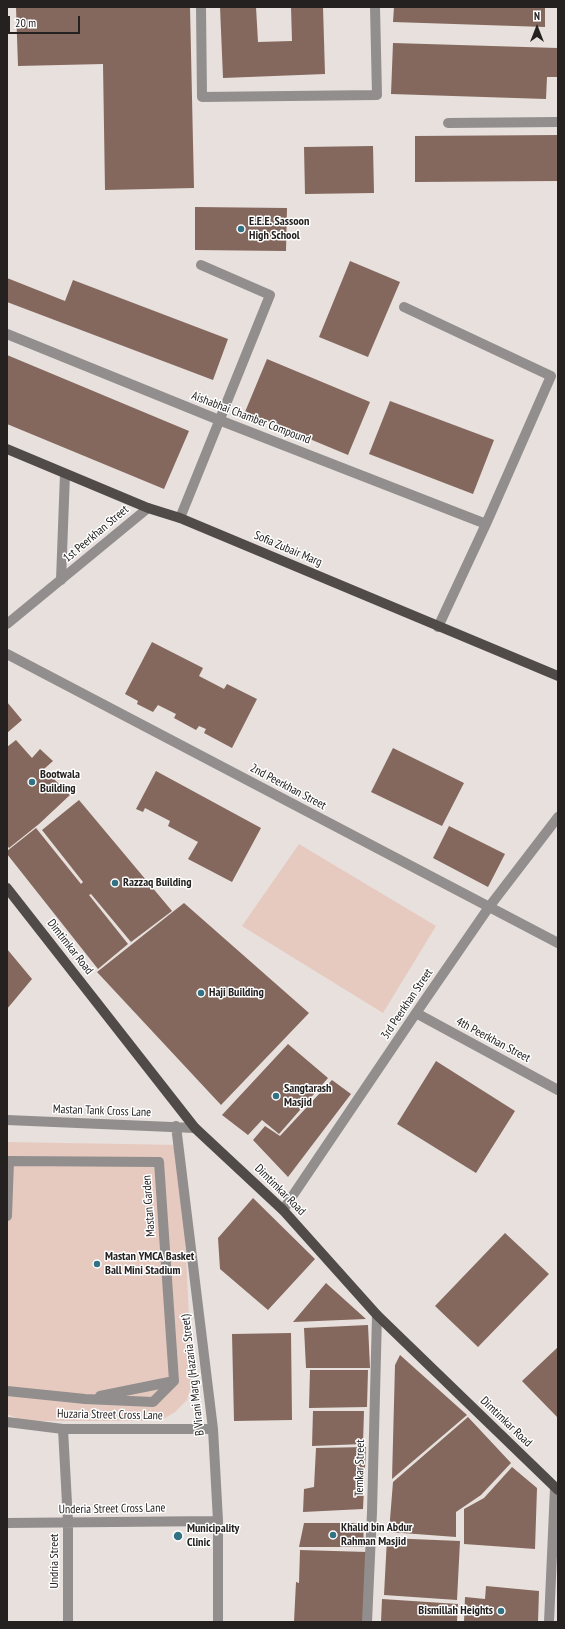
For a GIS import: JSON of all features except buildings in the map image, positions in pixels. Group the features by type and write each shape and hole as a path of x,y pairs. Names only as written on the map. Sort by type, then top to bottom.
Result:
{"main road":[{"name":"Sofia Zubair Marg","path":"7,449 148,508 180,518 558,676"},
{"name":"Dimtimkar Road","path":"7,888 195,1128 283,1210 377,1314 557,1489"}],"street":[{"path":"201,7 202,97 377,94 375,7"},
{"path":"448,123 558,122"},
{"path":"180,518 270,295 201,265"},
{"path":"404,307 551,376 486,524 438,626"},
{"name":"Aishabhai Chamber Compound","path":"7,334 219,420 486,524"},
{"name":"1st Peerkhan Street","path":"61,580 65,474"},
{"name":"1st Peerkhan Street","path":"7,624 148,508"},
{"name":"2nd Peerkhan Street","path":"7,654 558,943"},
{"name":"3rd Peerkhan Street","path":"283,1210 489,907 558,817"},
{"name":"4th Peerkhan Street","path":"416,1013 558,1090"},
{"name":"Mastan Tank Cross Lane","path":"7,1120 195,1128"},
{"name":"B Virani Marg (Hazaria Street)","path":"176,1126 213,1429 218,1520 218,1622"},
{"name":"Mastan Garden","path":"7,1216 10,1161 159,1162 174,1381"},
{"name":"Temkar Street","path":"367,1622 372,1512 377,1314"},
{"path":"7,1391 85,1399 153,1402 174,1381"},
{"path":"85,1399 174,1381"},
{"name":"Huzaria Street Cross Lane","path":"7,1422 63,1429 213,1429"},
{"name":"Undria Street","path":"63,1429 68,1522 68,1622"},
{"path":"548,1622 557,1489"},
{"name":"Underia Street Cross Lane","path":"7,1523 218,1520"}],"shaded area":[{"path":"299,844 436,926 383,1013 242,926"},
{"name":"Mastan YMCA Basket Ball Mini Stadium","path":"7,1142 181,1145 192,1384 187,1400 175,1412 160,1421 23,1421 7,1414"}],"place":[{"name":"E.E.E. Sassoon High School","path":"241,229"},
{"name":"Bootwala Building","path":"32,782"},
{"name":"Razzaq Building","path":"115,883"},
{"name":"Haji Building","path":"201,993"},
{"name":"Sangtarash Masjid","path":"276,1096"},
{"name":"Mastan YMCA Basket Ball Mini Stadium","path":"97,1264"},
{"name":"Khalid bin Abdur Rahman Masjid","path":"333,1535"},
{"name":"Municipality Clinic","path":"178,1536"},
{"name":"Bismillah Heights","path":"501,1611"}]}
